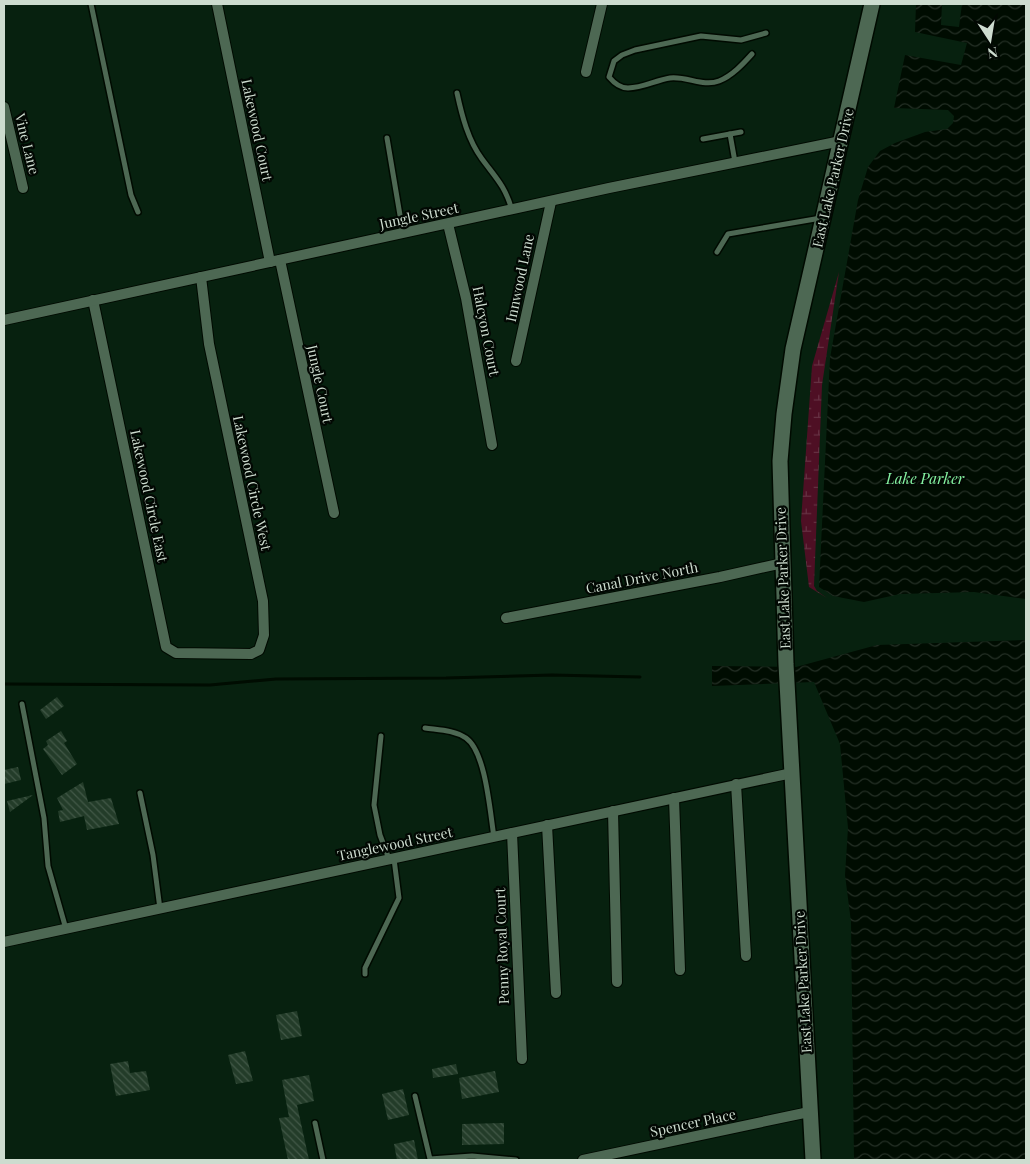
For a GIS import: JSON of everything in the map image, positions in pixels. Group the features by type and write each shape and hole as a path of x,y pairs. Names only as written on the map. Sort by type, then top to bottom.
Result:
{"street":[{"name":"Lakewood Court","path":"217,4 275,261"},
{"path":"586,72 602,4"},
{"name":"East Lake Parker Drive","path":"813,1160 787,685 780,481 784,414 793,349 872,4"},
{"name":"Vine Lane","path":"4,107 24,188"},
{"name":"Jungle Street","path":"4,320 403,233 841,141"},
{"name":"Innwood Lane","path":"516,361 551,202"},
{"name":"Halcyon Court","path":"448,224 466,298 492,445"},
{"name":"Jungle Court","path":"275,261 334,513"},
{"name":"Lakewood Circle West","path":"201,277 209,344 264,617 262,640 256,653 216,654"},
{"name":"Lakewood Circle East","path":"94,300 166,647 176,653 216,654"},
{"name":"Canal Drive North","path":"506,618 783,563"},
{"name":"Tanglewood Street","path":"4,942 792,773"},
{"path":"736,784 746,956"},
{"path":"674,798 680,970"},
{"path":"613,811 617,982"},
{"path":"547,825 556,993"},
{"name":"Penny Royal Court","path":"512,833 522,1059"},
{"name":"Spencer Place","path":"583,1160 809,1112"}],"lane":[{"path":"91,4 131,195 138,212"},
{"path":"752,54 738,69 721,80 711,83 692,79 669,78 629,88 620,86 609,77 614,61 622,55 635,50 701,36 741,40 766,33"},
{"path":"457,93 462,116 476,149 504,186 512,210"},
{"path":"703,139 742,132"},
{"path":"730,134 735,162"},
{"path":"387,138 403,233"},
{"path":"717,252 728,234 824,218"},
{"path":"22,704 44,818 48,866 66,929"},
{"path":"425,728 461,735 474,748 487,794 494,837"},
{"path":"365,974 365,968 399,898 392,859 380,835 374,805 381,736"},
{"path":"140,793 153,855 160,909"},
{"path":"414,1096 430,1160 472,1156 516,1160"},
{"path":"315,1123 323,1160"}],"green space":[{"path":"839,272 822,385 814,586 817,591 827,598 809,587 801,521 812,366"}],"water":[{"name":"Lake Parker","path":"916,4 942,4 941,25 959,27 962,4 1026,4 1026,599 974,592 900,594 864,602 833,596 819,587 830,358 858,200 868,167 880,151 895,143 925,132 947,129 953,123 954,116 948,110 894,108 905,55 961,65 967,43 915,32"},
{"path":"1026,640 1026,1160 854,1160 851,922 845,875 848,828 840,744 814,682 712,686 712,666 796,667 877,645"}],"building":[{"path":"57,697 64,706 46,719 40,710"},
{"path":"61,731 67,741 64,743 77,764 62,775 43,749 48,745 46,741"},
{"path":"18,767 21,780 4,784 4,770"},
{"path":"83,782 88,802 111,798 119,824 87,830 84,816 60,822 58,811 63,810 57,798"},
{"path":"33,795 10,812 7,801"},
{"path":"297,1011 302,1036 281,1040 276,1015"},
{"path":"245,1051 253,1081 236,1084 228,1055"},
{"path":"128,1061 130,1073 146,1071 150,1090 116,1096 110,1064"},
{"path":"456,1064 458,1074 433,1078 432,1069"},
{"path":"495,1071 499,1092 462,1099 459,1078"},
{"path":"309,1075 314,1101 297,1105 309,1160 288,1160 279,1118 289,1117 282,1080"},
{"path":"403,1089 409,1115 388,1120 382,1094"},
{"path":"504,1123 504,1144 462,1145 462,1124"},
{"path":"414,1140 418,1160 397,1160 394,1144"}],"waterway":[{"path":"4,684 210,685 276,679 552,675 640,677"}]}
